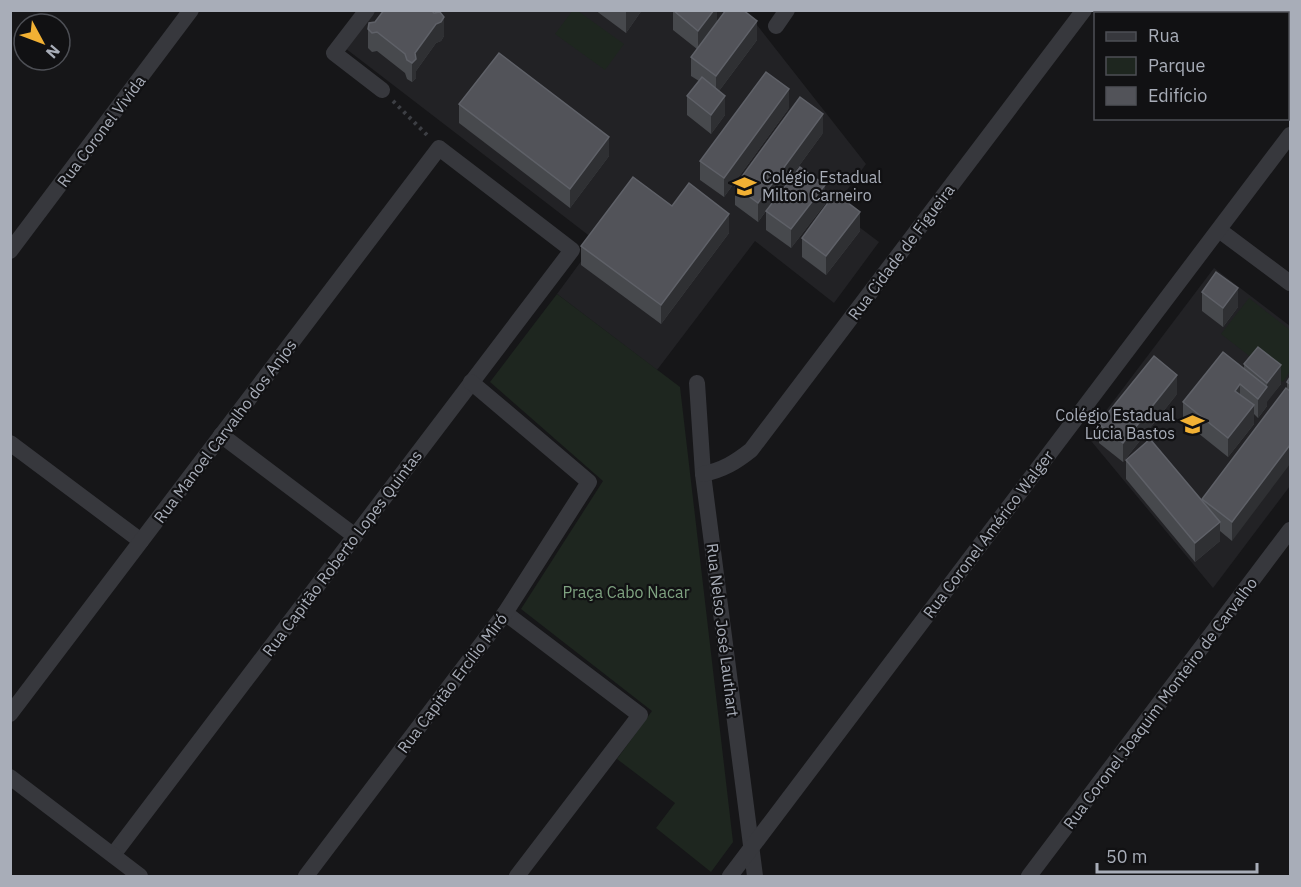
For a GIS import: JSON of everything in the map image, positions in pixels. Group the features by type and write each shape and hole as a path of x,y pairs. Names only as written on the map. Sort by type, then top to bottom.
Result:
{"street":[{"name":"Rua Coronel Vivida","path":"10,251 191,10"},
{"path":"776,26 787,10"},
{"name":"Rua Cidade de Figueira","path":"704,474 720,471 751,450 1084,10"},
{"path":"366,11 334,53 382,90"},
{"name":"Rua Coronel Américo Walger","path":"730,876 1290,135"},
{"name":"Rua Capitão Roberto Lopes Quintas","path":"113,855 572,250 439,148"},
{"name":"Rua Manoel Carvalho dos Anjos","path":"10,714 439,148"},
{"path":"1219,230 1290,283"},
{"name":"Rua Capitão Ercílio Miró","path":"306,876 505,613 589,482 471,382"},
{"name":"Rua Nelso José Lauthart","path":"697,383 704,474 754,876"},
{"path":"221,435 355,536"},
{"path":"10,443 141,542"},
{"name":"Rua Coronel Joaquim Monteiro de Carvalho","path":"1029,876 1290,530"},
{"path":"505,613 640,715 518,876"},
{"path":"10,777 140,876"}],"path":[{"path":"382,90 439,148"}],"shaded area":[{"name":"Colégio Estadual Milton Carneiro","path":"373,11 746,11 866,164 834,208 879,242 834,303 755,241 657,370 557,294 596,241 345,48"},
{"name":"Colégio Estadual Lúcia Bastos","path":"1214,268 1290,326 1290,486 1213,588 1087,436"}],"green space":[{"path":"573,10 578,11 624,44 605,70 555,34"},
{"name":"Praça Cabo Nacar","path":"557,294 680,387 733,842 711,872 656,828 675,803 617,759 652,711 521,609 603,481 490,382"},
{"path":"1249,298 1290,330 1290,371 1283,382 1221,334"}],"building":[{"path":"384,10 431,10 434,13 440,12 444,17 436,24 415,53 416,59 412,63 407,60 405,54 377,32 372,33 368,29 369,23 375,22"},
{"path":"673,10 714,10 698,31"},
{"path":"726,10 743,10 757,21 716,76 691,57"},
{"path":"499,53 609,137 570,189 459,104"},
{"path":"766,72 789,89 724,178 700,161"},
{"path":"702,77 725,96 711,115 687,96"},
{"path":"800,97 823,114 758,203 735,186"},
{"path":"800,167 825,185 791,229 766,211"},
{"path":"633,177 672,206 689,183 729,214 661,305 581,246"},
{"path":"835,193 860,212 826,256 802,238"},
{"path":"1216,272 1238,288 1223,308 1202,292"},
{"path":"1258,347 1281,365 1267,383 1244,364"},
{"path":"1223,352 1267,387 1258,399 1240,384 1235,391 1254,405 1228,438 1183,402"},
{"path":"1154,356 1177,375 1123,443 1099,424"},
{"path":"1286,388 1290,391 1290,445 1232,522 1202,499"},
{"path":"1150,439 1220,522 1195,543 1126,460"}],"place":[{"name":"Colégio Estadual Milton Carneiro","path":"744,186"},
{"name":"Colégio Estadual Lúcia Bastos","path":"1193,424"}]}
